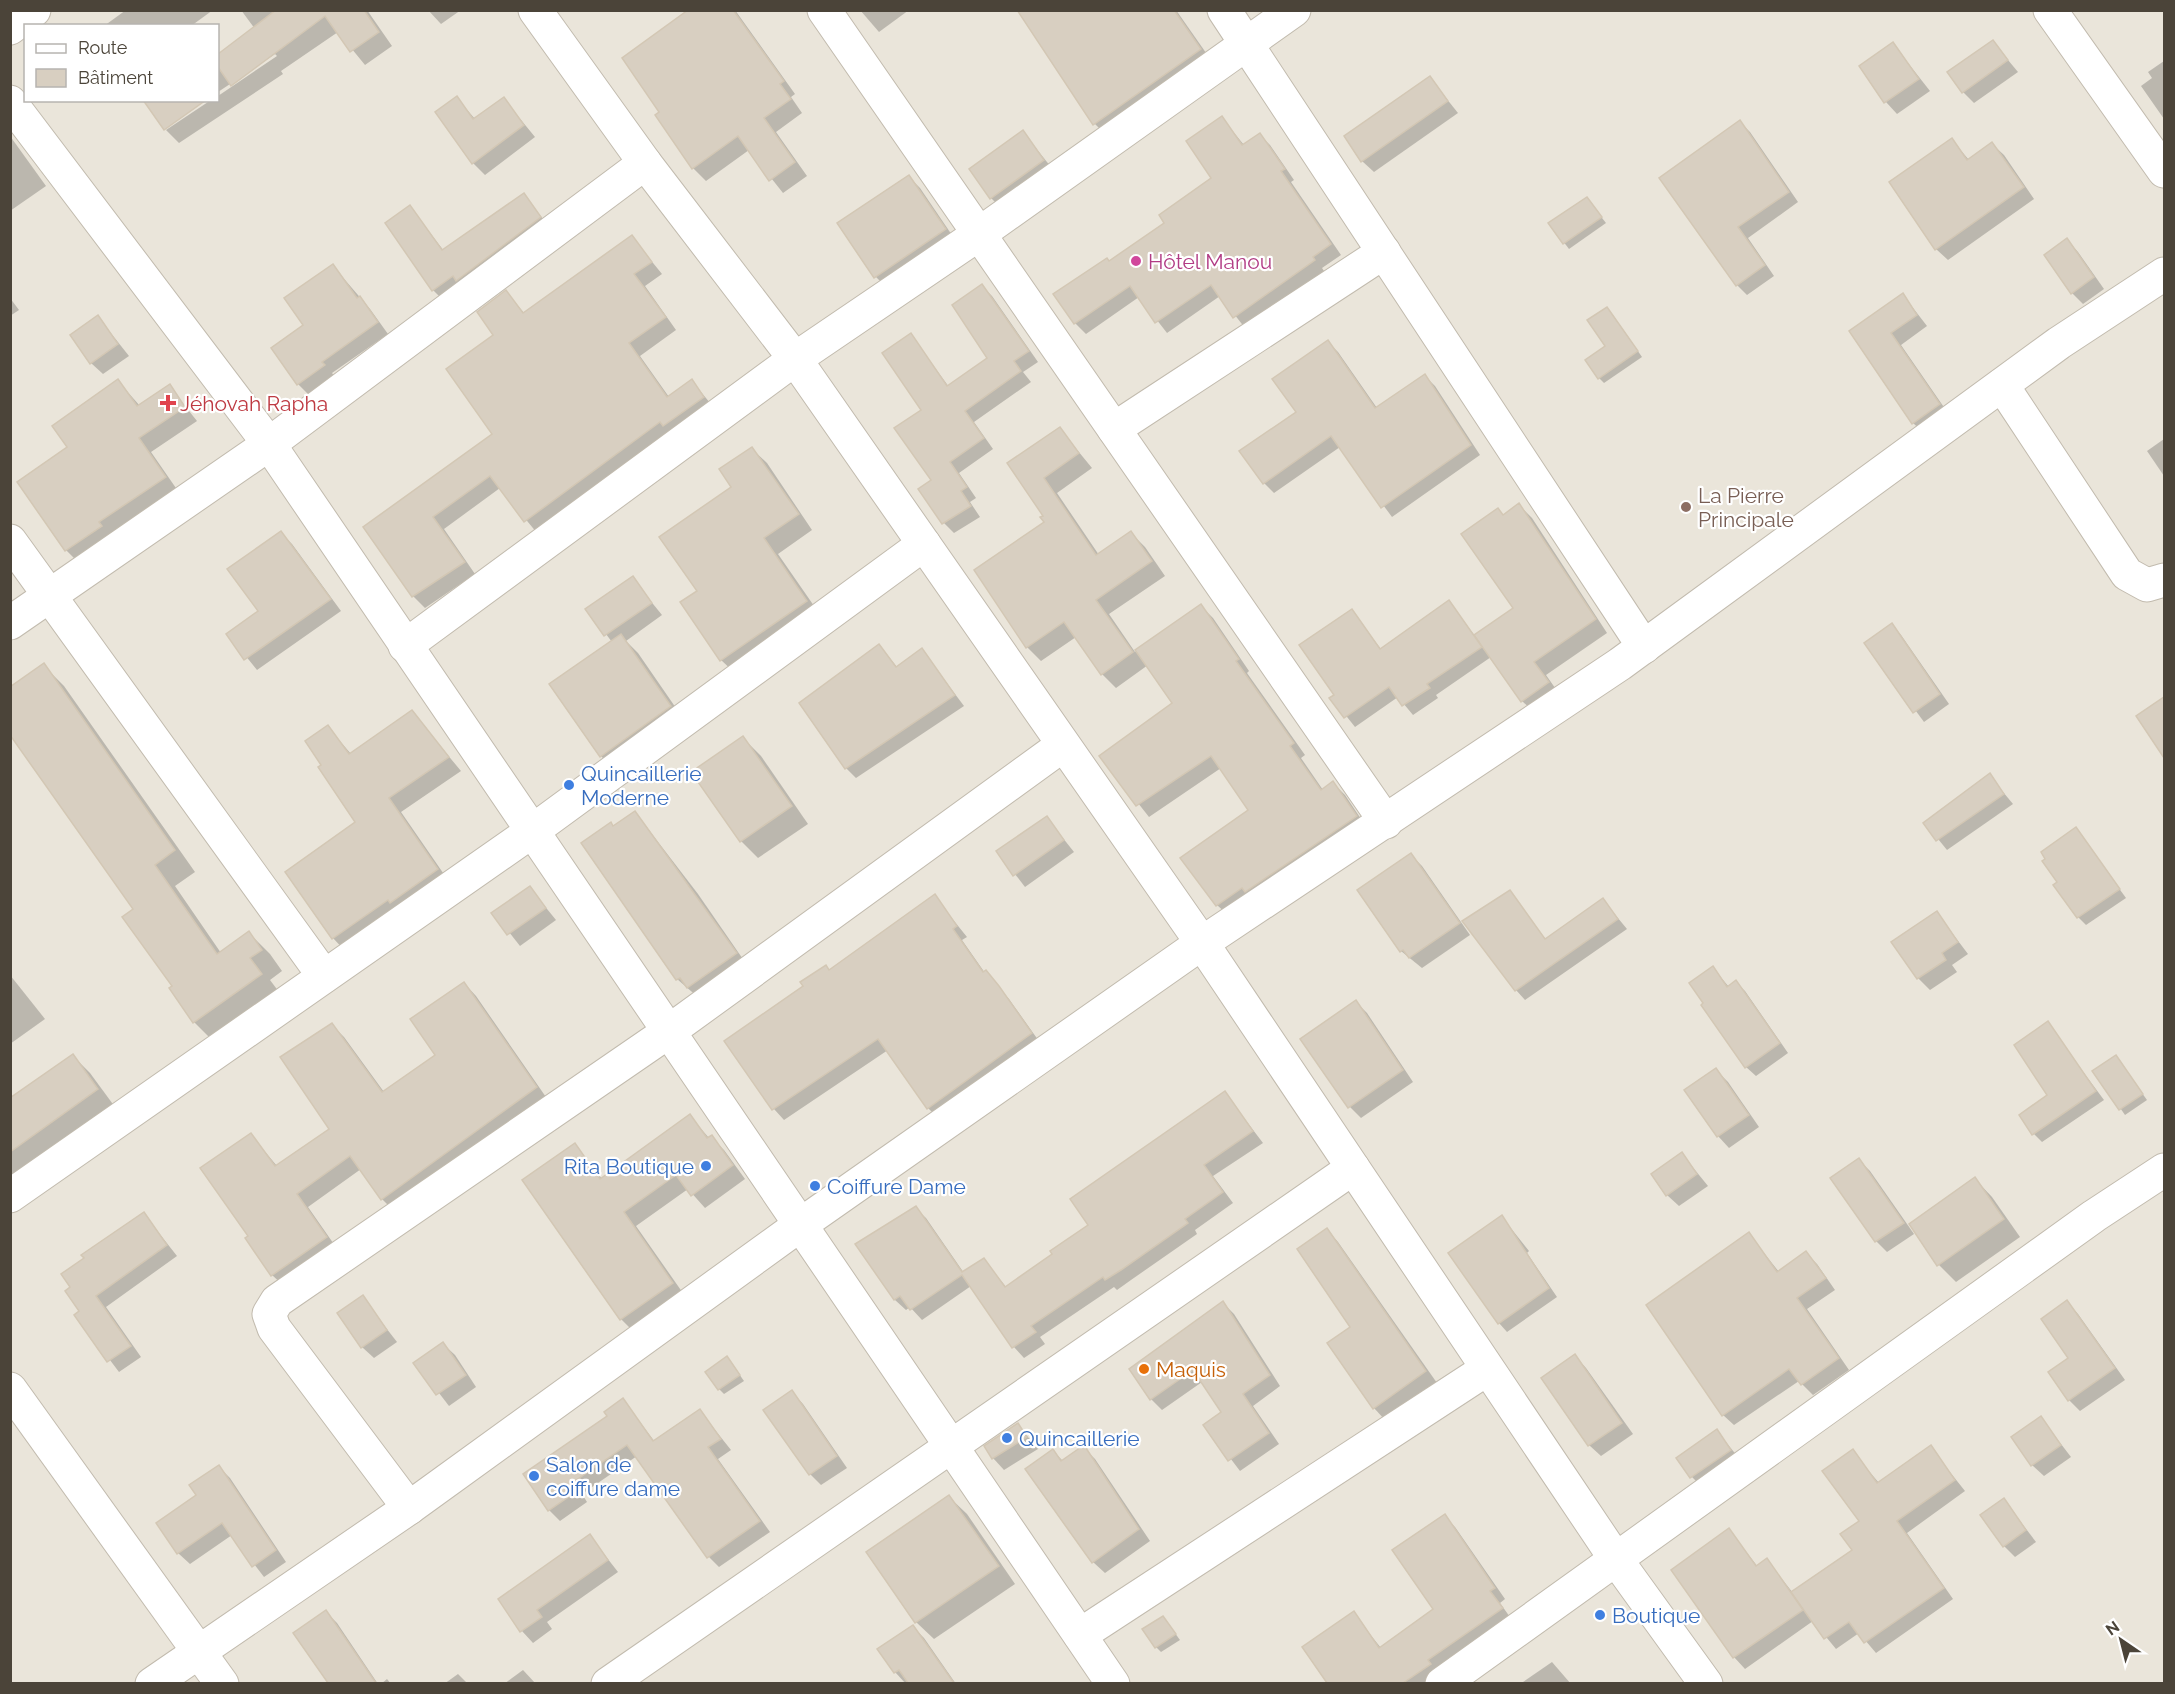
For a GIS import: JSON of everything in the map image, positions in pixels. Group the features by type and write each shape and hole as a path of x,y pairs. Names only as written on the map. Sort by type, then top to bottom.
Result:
{"street":[{"path":"10,28 34,10"},
{"path":"535,10 645,163 795,359 1202,943 1615,1558 1706,1683"},
{"path":"824,10 1386,822"},
{"path":"1224,10 1644,647"},
{"path":"405,646 795,359 979,234 1294,10"},
{"path":"2049,10 2164,171"},
{"path":"10,102 269,444 531,832 1113,1683"},
{"path":"10,623 269,444 645,163"},
{"path":"1114,429 1384,252"},
{"path":"152,1683 409,1508 800,1225 1202,943 1386,822 1644,647 2059,343 2164,274"},
{"path":"2002,385 2127,574 2147,585 2164,580"},
{"path":"10,541 324,976"},
{"path":"10,1196 531,832 924,544"},
{"path":"409,1508 274,1329 269,1314 277,1301 668,1032 1063,745"},
{"path":"608,1683 1353,1168"},
{"path":"1442,1683 2094,1216 2164,1170"},
{"path":"1080,1635 1487,1368"},
{"path":"10,1389 198,1653 222,1683"}],"shaded area":[{"path":"11,11 2164,11 2164,1683 11,1683"}],"building":[{"path":"276,10 364,10 379,32 350,52 325,16 231,86 219,68 219,53"},
{"path":"688,10 733,10 784,81 780,84 791,99 764,118 795,162 769,181 738,136 692,169 655,115 659,112 622,58"},
{"path":"1017,10 1174,10 1201,49 1093,125"},
{"path":"1993,40 2008,60 1962,93 1947,72"},
{"path":"1893,42 1919,79 1884,103 1859,66"},
{"path":"1430,76 1448,101 1361,162 1344,136"},
{"path":"457,96 473,119 504,97 524,125 472,164 435,112"},
{"path":"144,102 203,102 164,130"},
{"path":"1222,116 1242,145 1260,133 1285,169 1281,171 1331,244 1313,257 1315,260 1233,318 1211,285 1155,323 1130,286 1074,324 1053,294 1107,258 1109,261 1164,223 1159,215 1211,178 1186,141"},
{"path":"1740,120 1789,192 1738,227 1765,265 1736,286 1659,178"},
{"path":"1023,130 1044,160 990,199 969,169"},
{"path":"1952,138 1967,160 1992,142 2024,187 1935,250 1889,182"},
{"path":"909,175 946,229 874,278 837,223"},
{"path":"524,193 541,217 456,281 453,276 432,291 385,223 410,205 442,250"},
{"path":"1587,197 1602,217 1563,244 1548,223"},
{"path":"632,235 652,262 634,274 666,317 629,343 667,397 692,379 704,397 663,426 660,422 524,522 490,476 433,517 465,562 412,597 363,527 492,434 446,369 493,335 477,312 506,290 523,313"},
{"path":"2067,238 2094,277 2071,294 2044,255"},
{"path":"333,264 357,298 360,296 378,322 322,362 325,365 297,385 271,348 303,325 284,298"},
{"path":"982,284 1029,351 1014,361 1021,371 965,411 984,438 950,462 967,487 961,491 971,506 942,524 918,489 931,480 894,428 921,410 882,353 911,333 947,386 987,358 952,305"},
{"path":"1903,293 1917,315 1891,333 1940,404 1912,424 1849,331"},
{"path":"1607,307 1638,351 1598,379 1585,360 1605,346 1587,320"},
{"path":"98,315 118,344 90,364 70,335"},
{"path":"1328,340 1375,408 1425,374 1471,445 1381,508 1331,436 1263,484 1239,451 1296,412 1272,379"},
{"path":"118,379 137,406 170,384 185,407 139,438 166,477 99,522 102,526 65,551 17,482 67,447 52,426"},
{"path":"1060,427 1079,453 1044,478 1096,555 1131,531 1152,561 1096,600 1133,652 1101,675 1064,622 1026,648 974,570 1044,522 1040,517 1043,516 1007,463"},
{"path":"752,447 799,514 764,538 807,601 720,661 680,602 697,591 659,537 731,487 719,469"},
{"path":"1519,503 1596,619 1534,662 1549,682 1521,702 1474,635 1513,608 1461,534 1498,508 1503,515"},
{"path":"281,531 331,599 244,660 226,634 258,611 227,569"},
{"path":"633,576 652,603 604,636 585,609"},
{"path":"1449,600 1482,647 1427,684 1430,688 1402,706 1389,687 1344,718 1329,698 1334,695 1299,645 1352,609 1380,649"},
{"path":"1201,604 1239,659 1236,661 1294,743 1290,746 1321,790 1333,781 1357,816 1245,892 1242,888 1216,906 1180,858 1248,810 1211,756 1136,806 1099,756 1172,703 1135,650"},
{"path":"1892,623 1940,694 1913,713 1864,643"},
{"path":"621,634 671,706 600,757 549,684"},
{"path":"879,644 896,667 922,648 955,695 845,769 799,703"},
{"path":"44,663 175,850 155,865 217,954 249,931 262,950 250,958 262,974 193,1023 169,988 172,986 122,917 133,909 10,735 10,687"},
{"path":"2164,697 2164,758 2136,716"},
{"path":"412,710 449,757 389,798 438,869 390,903 388,900 332,939 285,872 355,822 318,767 321,765 305,741 328,725 349,754"},
{"path":"743,736 792,806 740,842 691,772"},
{"path":"1990,773 2004,794 1936,841 1923,823"},
{"path":"635,811 737,953 687,988 680,978 676,980 581,843 611,822 613,826"},
{"path":"1047,816 1064,840 1013,876 996,851"},
{"path":"2076,827 2120,889 2077,918 2053,885 2057,882 2042,861 2045,859 2041,852"},
{"path":"1411,853 1460,923 1409,958 1403,950 1400,952 1357,890"},
{"path":"530,886 546,908 507,935 491,913"},
{"path":"1510,890 1545,939 1603,898 1618,919 1515,991 1462,921"},
{"path":"935,894 957,926 953,929 983,972 986,970 999,986 1032,1033 927,1109 878,1039 772,1110 724,1041 803,986 800,982 826,965 829,970"},
{"path":"1937,911 1958,942 1942,953 1946,960 1917,979 1891,942"},
{"path":"1713,966 1727,987 1736,980 1780,1043 1745,1068 1701,1005 1703,1003 1689,983"},
{"path":"464,982 537,1087 381,1200 350,1156 297,1194 327,1237 271,1276 245,1238 248,1236 200,1168 251,1133 275,1166 329,1129 280,1057 332,1023 382,1092 435,1055 410,1019"},
{"path":"1356,1000 1403,1070 1348,1108 1300,1039"},
{"path":"2048,1021 2096,1091 2032,1135 2019,1115 2047,1095 2014,1045"},
{"path":"73,1054 98,1089 10,1152 10,1098"},
{"path":"2116,1055 2143,1094 2119,1110 2092,1071"},
{"path":"1716,1068 1749,1115 1717,1137 1684,1090"},
{"path":"1225,1091 1253,1131 1204,1165 1223,1192 1185,1219 1188,1223 1121,1270 1105,1280 1103,1277 1031,1326 1036,1332 1012,1348 962,1275 910,1310 900,1296 894,1300 855,1244 916,1206 962,1272 984,1258 1005,1287 1052,1254 1050,1251 1088,1225 1070,1199"},
{"path":"690,1114 707,1138 712,1135 733,1165 691,1196 676,1175 624,1212 673,1283 620,1320 522,1180 575,1143 600,1179"},
{"path":"1682,1152 1697,1174 1666,1196 1651,1174"},
{"path":"1859,1158 1904,1223 1875,1242 1830,1178"},
{"path":"1975,1177 2004,1219 1937,1266 1909,1224"},
{"path":"144,1212 167,1245 96,1296 131,1346 107,1362 74,1315 79,1311 65,1291 70,1287 61,1274 84,1258 81,1255"},
{"path":"1502,1215 1549,1288 1498,1324 1448,1253"},
{"path":"1327,1228 1426,1371 1373,1409 1327,1343 1350,1327 1297,1249"},
{"path":"1749,1232 1777,1272 1806,1251 1826,1278 1797,1298 1839,1358 1801,1385 1789,1369 1722,1416 1646,1305"},
{"path":"363,1295 387,1330 361,1348 337,1313"},
{"path":"2067,1300 2115,1368 2068,1401 2048,1372 2068,1358 2041,1319"},
{"path":"1223,1301 1270,1375 1243,1394 1269,1433 1228,1461 1203,1425 1221,1412 1193,1370 1150,1400 1129,1369"},
{"path":"443,1342 466,1375 436,1395 413,1363"},
{"path":"1575,1354 1622,1423 1588,1446 1541,1378"},
{"path":"727,1356 740,1375 718,1390 705,1372"},
{"path":"792,1390 837,1456 809,1475 763,1410"},
{"path":"623,1398 653,1441 700,1409 721,1439 708,1447 760,1521 707,1558 627,1445 572,1483 577,1491 548,1511 523,1474 607,1416 604,1412"},
{"path":"2041,1416 2061,1445 2031,1466 2011,1437"},
{"path":"1018,1423 1027,1437 992,1459 984,1446"},
{"path":"1717,1429 1731,1450 1690,1478 1676,1458"},
{"path":"1084,1445 1139,1529 1092,1563 1025,1469 1053,1449 1061,1461"},
{"path":"1931,1445 1955,1480 1897,1521 1944,1588 1864,1643 1849,1622 1824,1639 1791,1592 1852,1550 1840,1534 1859,1521 1822,1471 1853,1449 1877,1483"},
{"path":"219,1465 276,1550 252,1567 222,1523 177,1554 156,1523 196,1495 189,1485"},
{"path":"949,1495 999,1566 915,1623 866,1552"},
{"path":"2004,1498 2026,1530 2003,1547 1980,1515"},
{"path":"1445,1514 1495,1588 1490,1591 1503,1608 1428,1660 1431,1664 1403,1683 1327,1683 1302,1647 1354,1611 1379,1648 1433,1609 1392,1550"},
{"path":"1729,1528 1756,1566 1767,1558 1803,1610 1733,1658 1671,1570"},
{"path":"590,1534 608,1560 537,1610 542,1617 520,1632 498,1599"},
{"path":"326,1610 376,1683 328,1683 293,1633"},
{"path":"1163,1616 1176,1634 1155,1648 1142,1629"},
{"path":"913,1625 954,1683 908,1683 899,1670 894,1673 877,1649"}],"place":[{"name":"Hôtel Manou","path":"1136,261"},
{"name":"Jéhovah Rapha","path":"168,403"},
{"name":"La Pierre Principale","path":"1686,507"},
{"name":"Quincaillerie Moderne","path":"569,785"},
{"name":"Rita Boutique","path":"706,1166"},
{"name":"Coiffure Dame","path":"815,1186"},
{"name":"Maquis","path":"1144,1369"},
{"name":"Quincaillerie","path":"1007,1438"},
{"name":"Salon de coiffure dame","path":"534,1476"},
{"name":"Boutique","path":"1600,1615"}]}
